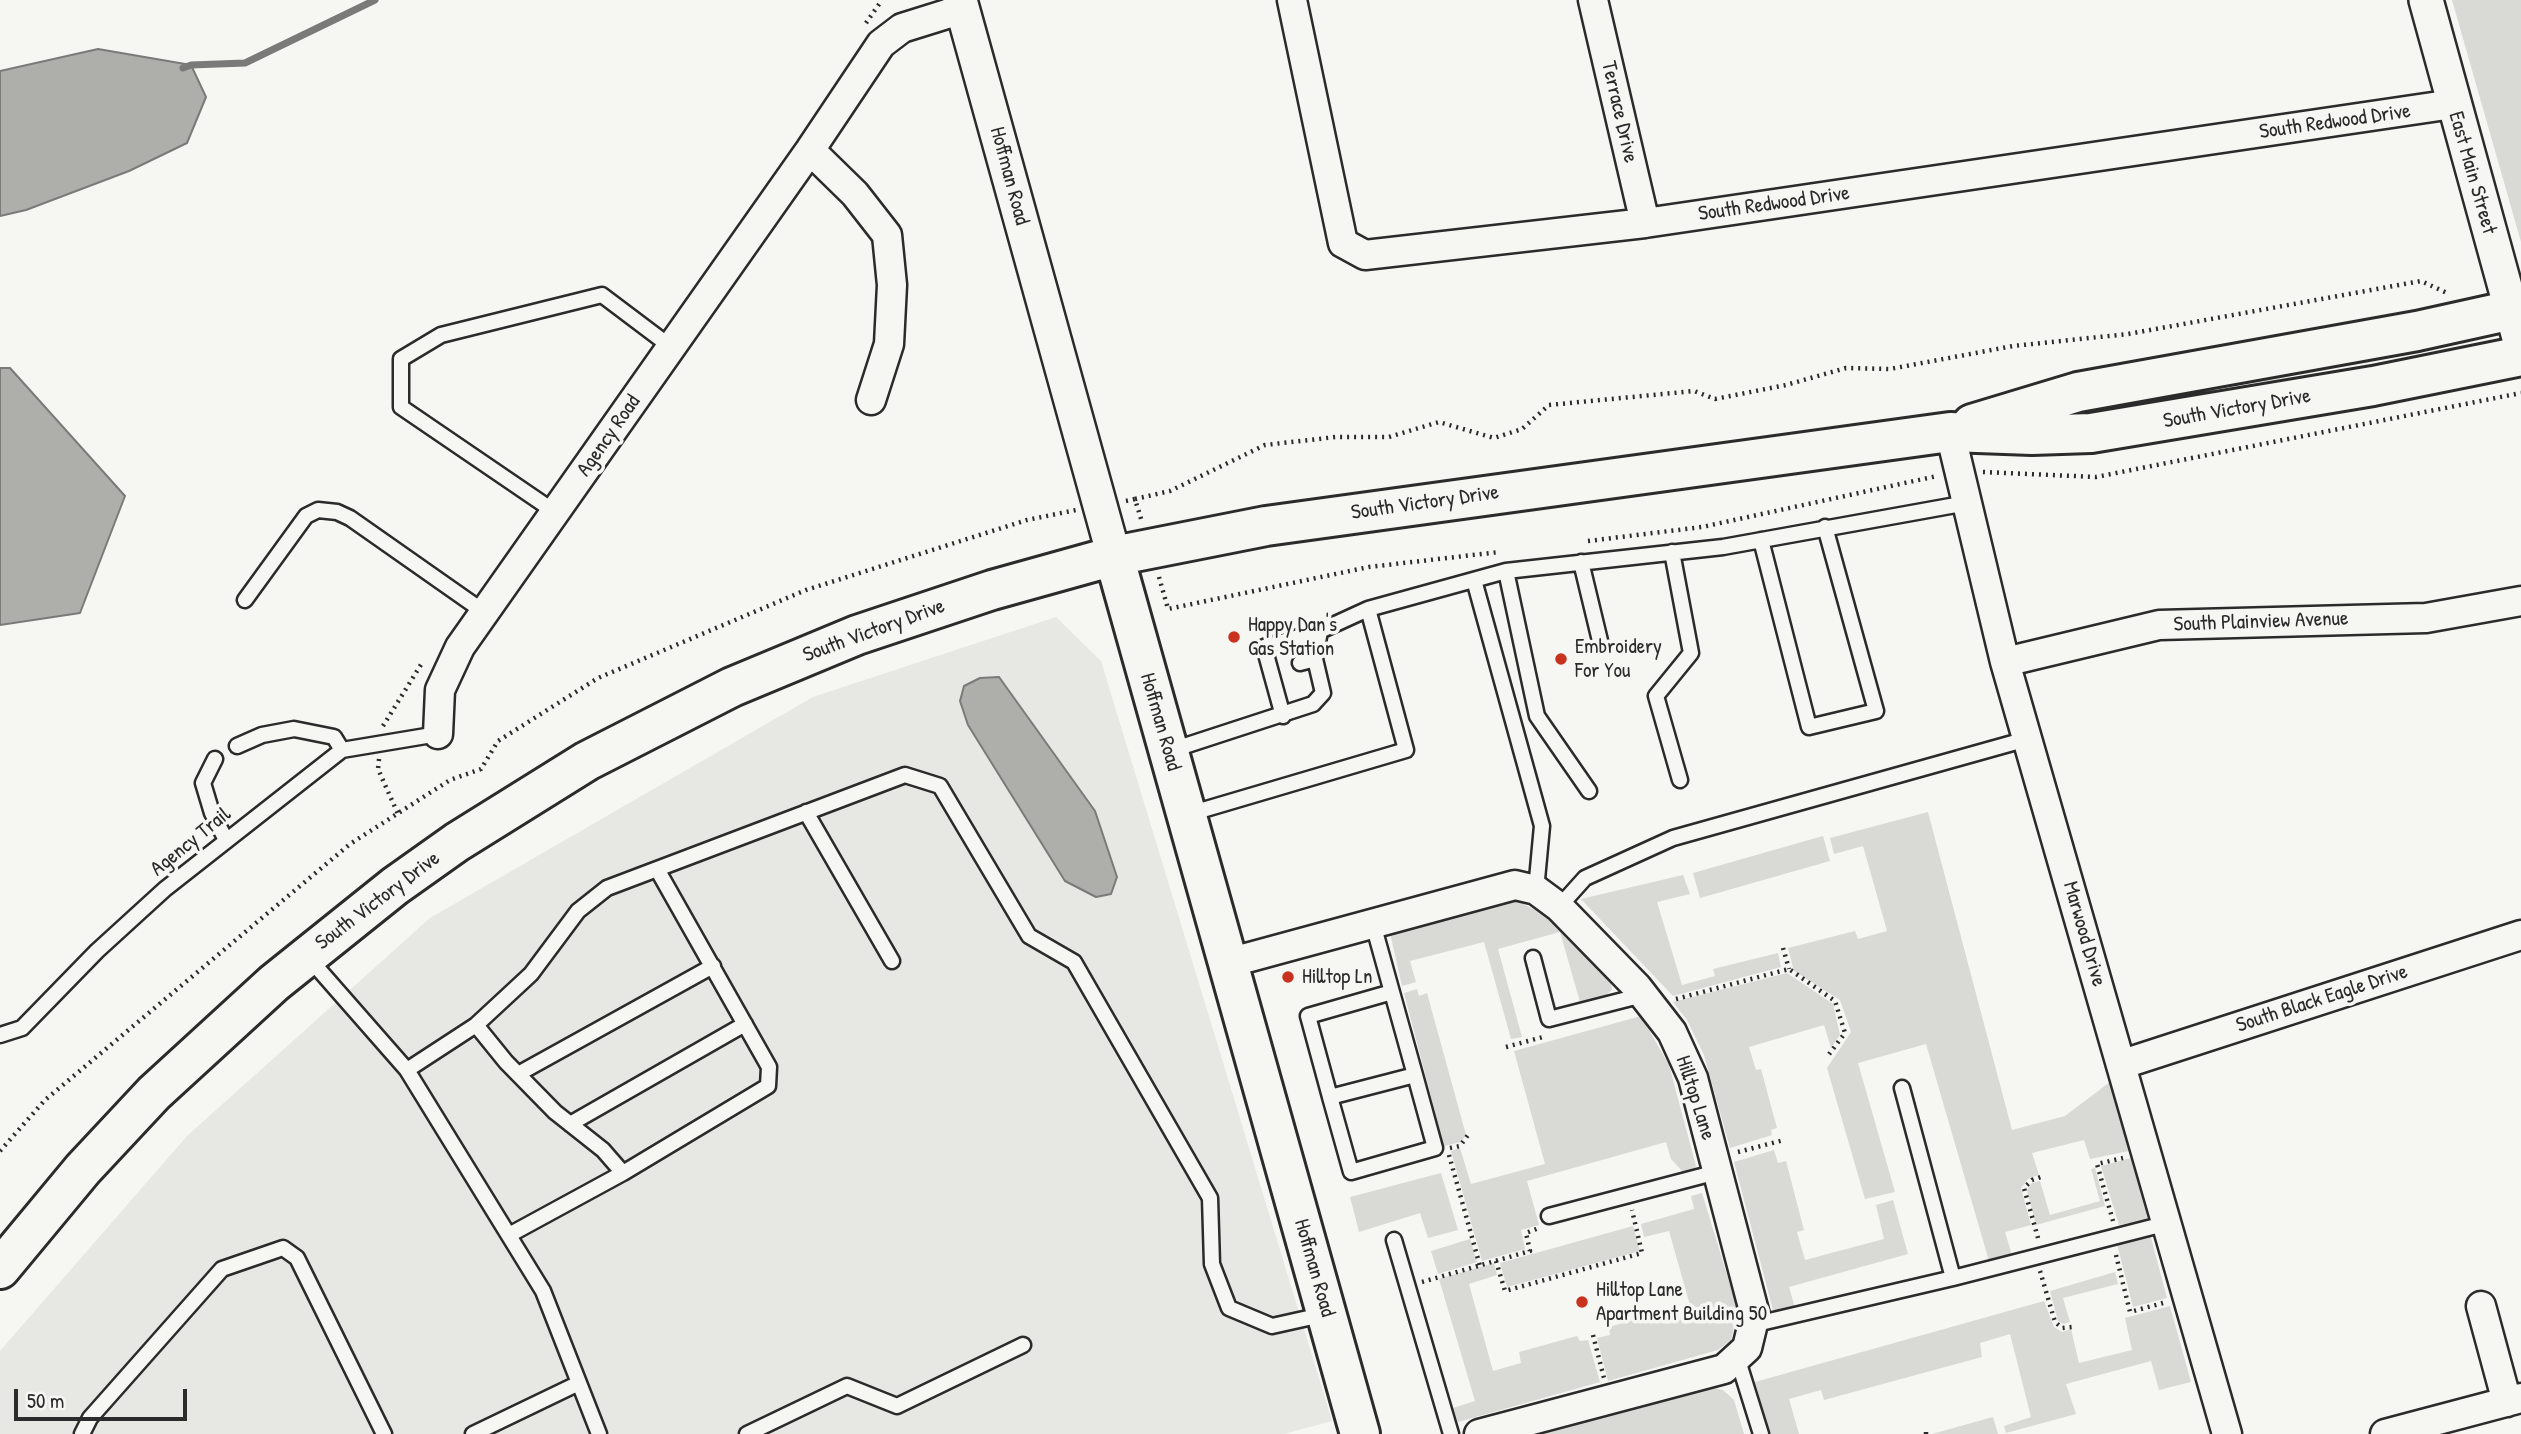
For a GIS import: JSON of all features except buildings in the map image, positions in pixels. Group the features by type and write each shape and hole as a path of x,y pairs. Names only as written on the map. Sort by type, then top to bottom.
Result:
{"main road":[{"name":"South Victory Drive","path":"0,1269 83,1169 153,1093 306,955 457,842 557,779 661,721 732,687 857,635 979,594 1150,548 1347,514 1950,432 2078,392 2417,331 2518,321"},
{"name":"South Victory Drive","path":"1950,432 2032,435 2091,433 2373,386 2521,356"},
{"name":"Hoffman Road","path":"1114,556 1360,1434"}],"street":[{"name":"South Redwood Drive","path":"1292,0 1343,243 1365,255 1645,223 2453,104"},
{"name":"Terrace Drive","path":"1593,0 1645,223"},
{"name":"East Main Street","path":"2426,0 2453,104 2518,321"},
{"name":"Agency Road","path":"438,734 440,690 460,647 810,150 881,44 902,28 962,5"},
{"name":"Hoffman Road","path":"962,5 1114,556"},
{"path":"810,150 855,194 887,235 892,285 889,344 871,400"},
{"name":"Marwood Drive","path":"1950,432 2005,662 2123,1064 2227,1434"},
{"name":"South Plainview Avenue","path":"2005,662 2159,625 2426,618 2521,601"},
{"path":"1228,963 1515,886 1536,890"},
{"name":"Hilltop Lane","path":"1536,890 1559,907 1647,1000 1672,1032 1693,1078 1755,1315 1747,1348 1737,1357"},
{"name":"South Black Eagle Drive","path":"2123,1064 2521,935"},
{"path":"2385,1434 2514,1400 2481,1306"},
{"path":"1479,1434 1724,1369 1737,1357"}],"lane":[{"path":"555,512 401,407 401,359 441,335 602,295 671,347"},
{"path":"1283,716 1273,671 1264,647 1320,631 1368,609 1506,571 1761,540 1967,503"},
{"path":"245,600 306,516 318,510 337,512 350,518 484,612"},
{"path":"1761,540 1809,727 1876,711 1825,527"},
{"path":"1672,552 1691,653 1656,695 1680,780"},
{"path":"1581,562 1601,645"},
{"path":"1506,571 1537,716 1589,791"},
{"path":"1474,580 1542,826 1536,890"},
{"path":"1186,815 1406,750 1368,609"},
{"path":"1168,751 1283,716 1313,704 1323,693 1315,659 1320,631"},
{"path":"1300,663 1315,659"},
{"path":"237,746 262,735 294,729 334,737 342,750"},
{"name":"Agency Trail","path":"0,1035 22,1028 106,942 165,889 342,750 438,734"},
{"path":"1559,907 1585,878 1673,838 2027,738"},
{"path":"215,759 203,783 212,813 226,840"},
{"path":"407,1070 476,1025 531,974 578,911 607,888 905,775 940,786 1029,936 1074,962 1210,1198 1212,1264 1229,1308 1272,1326 1326,1314"},
{"path":"806,812 892,961"},
{"path":"509,1235 623,1173 768,1086 769,1067 657,869"},
{"path":"1373,924 1392,992 1415,1075 1435,1148 1351,1172 1308,1016 1392,992"},
{"path":"306,955 407,1070 543,1290 599,1434"},
{"path":"1533,958 1549,1019 1647,1000"},
{"path":"518,1073 713,967"},
{"path":"570,1124 745,1024"},
{"path":"476,1025 518,1073 570,1124 603,1150 623,1173"},
{"path":"1331,1097 1415,1075"},
{"path":"1902,1088 1952,1278"},
{"path":"1549,1216 1628,1195 1716,1166"},
{"path":"1752,1325 2168,1223"},
{"path":"1394,1240 1451,1434"},
{"path":"82,1434 90,1418 222,1269 283,1248 297,1258 384,1434"},
{"path":"747,1434 847,1386 897,1406 1023,1345"},
{"path":"1737,1357 1761,1434"},
{"path":"473,1434 579,1384"}],"path":[{"path":"0,1151 45,1100 350,844 450,780 481,769 498,741 598,678 806,590 1027,520 1170,491 1265,445 1336,437 1389,436 1439,422 1494,438 1522,429 1549,405 1694,391 1714,398 1786,385 1846,368 1890,369 2013,345 2128,334 2421,281 2455,296"},
{"path":"1577,542 1702,527 1959,471 2096,477 2521,393"},
{"path":"1135,499 1168,609 1369,567 1508,551"},
{"path":"1783,948 1789,969 1835,1002 1845,1032 1827,1057"},
{"path":"1647,1000 1789,969"},
{"path":"1468,1135 1460,1146 1448,1149 1480,1266"},
{"path":"1716,1166 1784,1140"},
{"path":"2148,1152 2097,1164 2130,1312 2188,1296"},
{"path":"2041,1178 2032,1180 2024,1188 2054,1322 2062,1328 2072,1327"},
{"path":"1496,1261 1505,1291 1643,1253 1628,1195"},
{"path":"1408,1286 1531,1251 1527,1233 1536,1231 1549,1216"},
{"path":"1592,1335 1609,1399"}],"shaded area":[{"path":"2452,0 2521,0 2521,242"},
{"path":"98,49 191,65 206,97 187,143 129,171 26,210 0,216 0,71"},
{"path":"0,368 10,368 125,496 80,613 0,625"},
{"path":"1056,617 1101,661 1332,1421 1284,1434 0,1434 0,1351 187,1136 430,918 813,697"},
{"path":"999,677 1095,811 1117,877 1111,894 1096,897 1065,881 968,725 960,701 964,686 980,678"},
{"path":"1928,812 2012,1130 2065,1116 2110,1082 2129,1151 2090,1159 2084,1140 2032,1153 2039,1175 2029,1178 2021,1188 2031,1225 2005,1232 2012,1255 1989,1261 1926,1044 1858,1063 1895,1192 1865,1199 1827,1068 1851,1032 1840,1000 1794,971 1788,948 1855,931 1858,939 1887,931 1863,846 1834,854 1830,838"},
{"path":"1823,836 1830,861 1700,898 1693,873"},
{"path":"1683,875 1690,894 1657,902 1682,985 1715,976 1713,969 1778,953 1781,967 1673,996 1581,899"},
{"path":"1518,901 1541,913 1584,950 1611,981 1612,990 1606,995 1580,1002 1560,932 1498,949 1522,1037 1511,1039 1484,942 1410,961 1416,982 1402,986 1390,933"},
{"path":"1787,973 1833,1004 1840,1035 1831,1048 1824,1025 1749,1047 1756,1070 1761,1069 1777,1128 1771,1130 1772,1135 1730,1148 1704,1055 1687,1020 1673,1002"},
{"path":"1417,989 1419,996 1427,993 1466,1135 1461,1142 1444,1146 1404,993"},
{"path":"1641,1016 1669,1065 1696,1166 1693,1171 1684,1173 1671,1159 1666,1142 1527,1181 1539,1225 1521,1230 1525,1249 1482,1261 1451,1151 1460,1148 1471,1184 1545,1164 1514,1051"},
{"path":"1774,1150 1778,1163 1786,1161 1804,1230 1797,1232 1805,1260 1884,1239 1876,1205 1893,1200 1908,1254 1789,1287 1795,1308 1786,1313 1773,1310 1734,1162"},
{"path":"2131,1158 2148,1220 2119,1225 2101,1166"},
{"path":"2095,1168 2105,1206 2036,1225 2027,1190 2032,1183 2040,1181 2050,1215 2100,1201 2091,1169"},
{"path":"1441,1173 1458,1230 1428,1238 1420,1213 1359,1232 1350,1197"},
{"path":"1702,1193 1738,1311 1731,1340 1718,1350 1608,1381 1597,1338 1610,1335 1609,1327 1662,1312 1666,1324 1693,1316 1669,1231 1644,1237 1641,1224 1694,1209 1691,1196"},
{"path":"1633,1226 1640,1251 1507,1287 1500,1263"},
{"path":"2150,1234 2167,1298 2133,1307 2117,1244"},
{"path":"1470,1239 1477,1262 1438,1274 1431,1251"},
{"path":"1494,1263 1497,1275 1469,1284 1493,1371 1521,1363 1519,1352 1577,1336 1580,1341 1588,1340 1600,1382 1458,1422 1453,1408 1475,1401 1439,1279"},
{"path":"2115,1272 2118,1284 2063,1298 2070,1322 2063,1324 2058,1321 2050,1291"},
{"path":"2044,1301 2054,1327 2062,1332 2071,1329 2079,1363 2132,1350 2125,1318 2170,1306 2191,1382 2159,1390 2151,1361 2066,1384 2076,1414 2006,1433 2004,1426 2031,1417 2010,1334 1980,1343 1982,1357 1824,1400 1821,1390 1789,1399 1799,1434 1770,1434 1755,1382"},
{"path":"1710,1387 1723,1390 1734,1400 1744,1434 1538,1434"},
{"path":"1993,1417 1998,1434 1932,1434"}],"waterway":[{"path":"183,68 191,65 245,63 375,0"}],"place":[{"name":"Happy Dan's Gas Station","path":"1234,637"},
{"name":"Embroidery For You","path":"1561,659"},
{"name":"Hilltop Ln","path":"1288,977"},
{"name":"Hilltop Lane Apartment Building 50","path":"1582,1302"}]}
